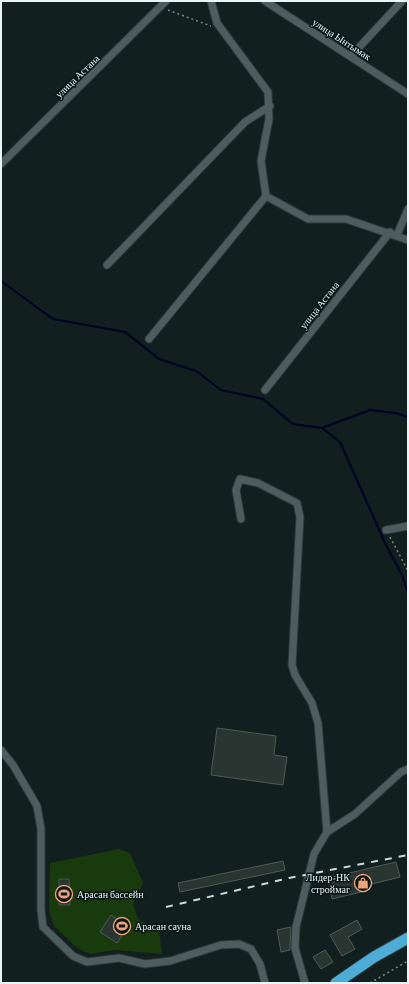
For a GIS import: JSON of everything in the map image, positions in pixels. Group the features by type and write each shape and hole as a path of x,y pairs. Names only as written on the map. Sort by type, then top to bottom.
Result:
{"highway":[{"path":"336,983 374,957 408,938"}],"street":[{"name":"улица Астана","path":"1,164 166,1"},
{"path":"149,339 266,196 261,161 270,106 268,92 218,23 210,1"},
{"name":"улица Ынтымак","path":"265,1 408,94"},
{"path":"351,56 402,1"},
{"path":"107,266 245,122 270,106"},
{"path":"266,196 308,219 346,219 390,232 408,240"},
{"path":"398,235 408,208"},
{"name":"улица Астана","path":"265,390 390,232"},
{"path":"241,519 236,490 240,479 258,483 297,503 299,510 300,517 292,665 295,675 312,703 318,723 327,832"},
{"path":"386,530 408,526"},
{"path":"1,750 13,765 36,806 41,830 41,910 43,927 73,956 87,962 119,958 145,964 170,961 221,945 239,944 251,949 260,964 265,983"},
{"path":"305,983 295,948 296,927 314,854 327,832 355,814 401,772 408,769"}],"path":[{"path":"160,7 202,22 227,35"},
{"path":"386,530 408,571"},
{"path":"370,983 408,961"}],"green space":[{"name":"Арасан сауна","path":"119,849 130,853 143,883 133,904 138,919 159,930 162,954 115,950 90,954 77,948 54,926 49,911 50,863"}],"building":[{"path":"217,728 276,736 274,755 287,757 283,785 211,775"},
{"path":"283,861 285,870 180,892 178,883"},
{"path":"396,862 400,877 364,886 365,891 332,899 328,878"},
{"name":"Арасан бассейн","path":"59,879 69,879 70,905 59,905"},
{"name":"Арасан сауна","path":"111,915 128,926 117,943 100,932"},
{"path":"357,920 362,929 348,937 355,949 342,956 330,935"},
{"path":"291,927 290,950 281,952 277,930"},
{"path":"325,950 333,962 321,969 313,957"}],"waterway":[{"path":"1,281 53,319 125,332 159,359 196,371 221,390 263,399 293,424 322,428 370,410 395,413 408,417"},
{"path":"322,428 340,442 386,545 402,575 408,593"}],"railway":[{"path":"166,907 289,878 408,855"}],"place":[{"name":"Лидер-НК строймаг","path":"363,883"},
{"name":"Арасан бассейн","path":"64,894"},
{"name":"Арасан сауна","path":"122,926"}]}
